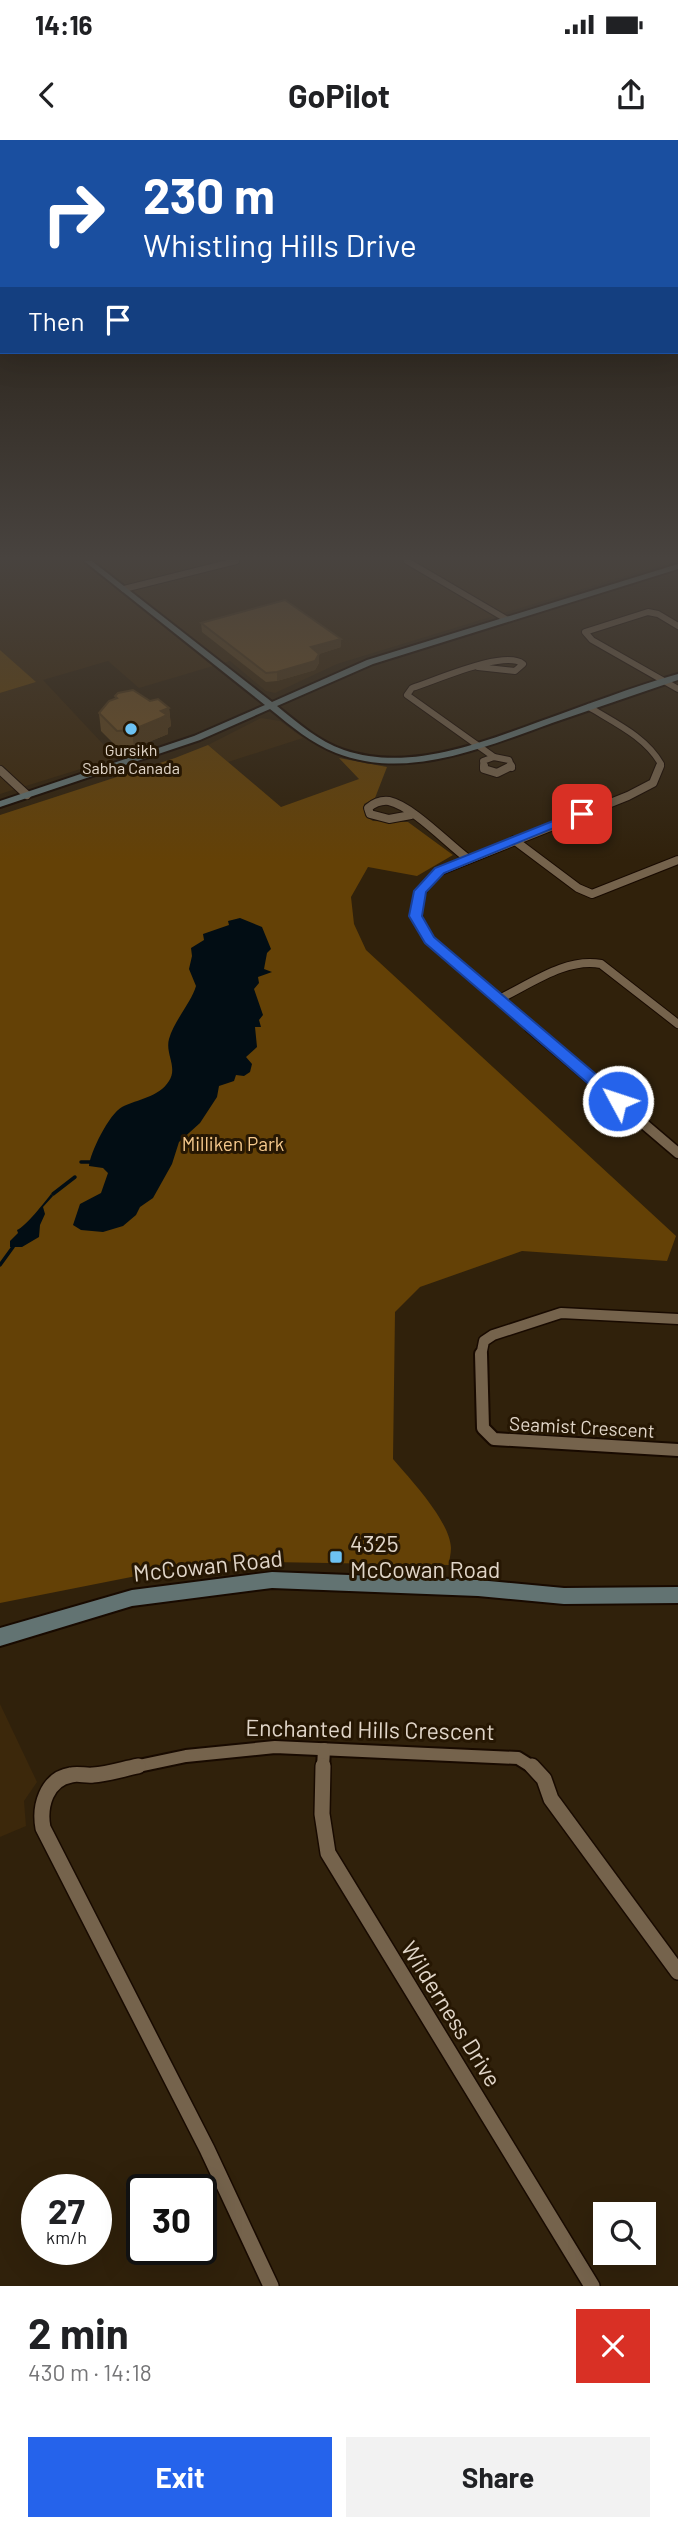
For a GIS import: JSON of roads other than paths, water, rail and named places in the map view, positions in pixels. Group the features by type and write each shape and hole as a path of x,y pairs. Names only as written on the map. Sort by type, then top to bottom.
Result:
{"main road":[{"path":"215,661 320,743 360,757 418,760 453,755 678,677"},
{"path":"0,804 197,738 374,661"},
{"name":"McCowan Road","path":"0,1637 132,1598 272,1580 478,1588 564,1596 678,1595"}],"street":[{"path":"494,757 407,695 412,688 498,661"},
{"path":"478,667 515,671 523,667 520,661"},
{"path":"629,661 678,689"},
{"path":"589,707 650,747 659,758 658,775 653,782 637,792 440,871 425,883 417,897 415,916 429,940 678,1153"},
{"path":"0,770 27,795"},
{"path":"411,815 381,818 370,814 368,808 377,802 391,802 411,815 467,859"},
{"path":"514,841 582,891 592,894 678,860"},
{"path":"499,999 575,964 593,961 601,964 678,1024"},
{"name":"Seamist Crescent","path":"678,1319 561,1313 493,1335 484,1341 481,1347 483,1428 494,1439 678,1450"},
{"name":"Enchanted Hills Crescent","path":"271,2286 207,2149 43,1828 40,1814 48,1790 55,1783 73,1774 91,1776 231,1749 275,1747 505,1756 531,1765 548,1784 551,1799 571,1829 678,1972"},
{"name":"Wilderness Drive","path":"324,1749 322,1814 328,1853 592,2286"}],"waterway":[{"path":"81,1162 90,1162"},
{"path":"53,1194 75,1177"},
{"path":"0,1265 13,1247"}],"place":[{"name":"Gursikh Sabha Canada","path":"131,729"},
{"name":"4325 McCowan Road","path":"336,1557"}],"park label":[{"name":"Milliken Park","path":"233,1144"}]}
